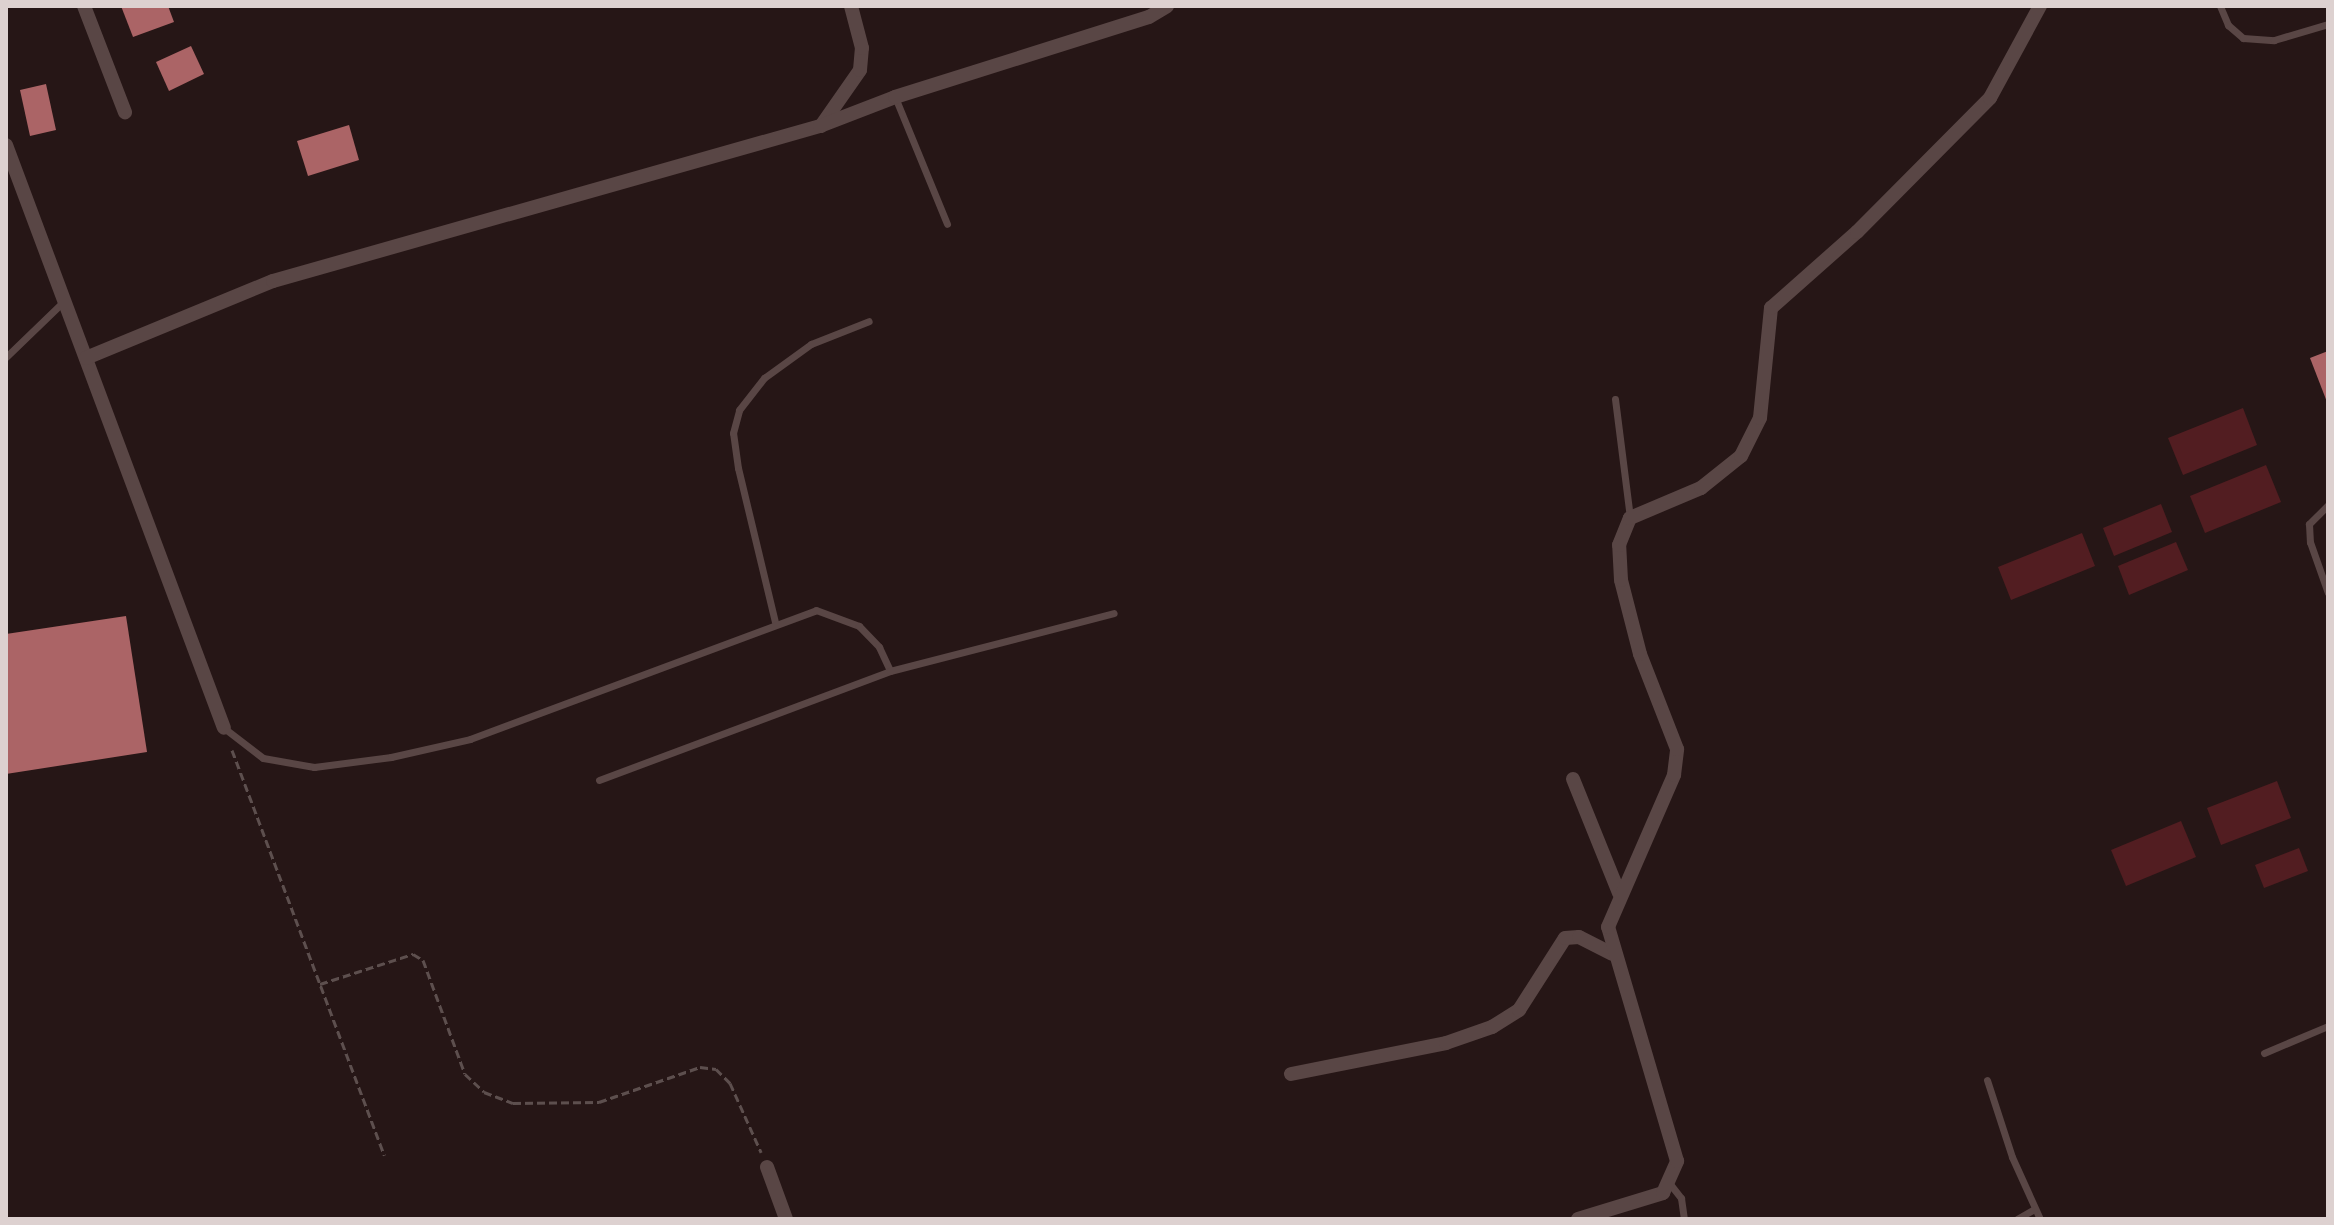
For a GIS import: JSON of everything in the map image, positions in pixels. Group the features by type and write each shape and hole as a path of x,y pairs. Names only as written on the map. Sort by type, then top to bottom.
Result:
{"street":[{"path":"84,6 125,112"},
{"path":"820,126 860,70 862,48 851,6"},
{"path":"86,358 273,281 820,126 895,97 1149,17 1167,6"},
{"path":"1578,1219 1651,1199 1670,1184 1677,1161 1612,954 1608,927 1619,893 1674,775 1677,749 1640,654 1621,580 1619,545 1630,518 1701,488 1741,456 1760,418 1771,308 1857,232 1990,98 2040,6"},
{"path":"6,145 224,728"},
{"path":"1573,779 1619,893"},
{"path":"1291,1074 1446,1043 1492,1027 1519,1010 1565,938 1579,937 1612,954"},
{"path":"767,1167 786,1219"}],"lane":[{"path":"2220,6 2228,25 2243,38 2274,40 2328,24"},
{"path":"895,97 947,224"},
{"path":"6,357 64,301"},
{"path":"775,622 738,468 733,433 739,410 764,378 811,344 869,321"},
{"path":"1615,399 1630,518"},
{"path":"2328,505 2309,524 2310,542 2328,593"},
{"path":"224,728 263,758 314,767 391,757 470,739 775,622 816,610 859,626 879,647 890,671"},
{"path":"599,780 890,671 1114,613"},
{"path":"2264,1053 2328,1026"},
{"path":"1987,1080 2040,1219"},
{"path":"1670,1184 1681,1198 1684,1219"},
{"path":"2017,1219 2034,1209"}],"path":[{"path":"224,728 384,1155"},
{"path":"320,984 413,954 423,960 465,1074 484,1092 513,1103 599,1102 700,1067 716,1069 730,1083 767,1167"}],"shaded area":[{"path":"2243,408 2257,445 2183,475 2168,438"},
{"path":"2266,465 2281,502 2205,533 2190,496"},
{"path":"2161,504 2172,532 2114,556 2103,528"},
{"path":"2082,533 2095,566 2011,600 1998,567"},
{"path":"2176,542 2188,570 2129,595 2118,566"},
{"path":"2277,781 2291,818 2221,845 2207,808"},
{"path":"2181,821 2196,857 2126,886 2111,850"},
{"path":"2299,848 2308,871 2264,888 2255,865"}],"building":[{"path":"121,6 168,6 174,22 133,37"},
{"path":"191,46 204,74 169,91 156,62"},
{"path":"46,84 56,130 30,136 20,90"},
{"path":"349,125 359,160 308,176 297,141"},
{"path":"2328,351 2328,401 2327,402 2310,358"},
{"path":"126,616 147,752 6,774 6,634"}]}
